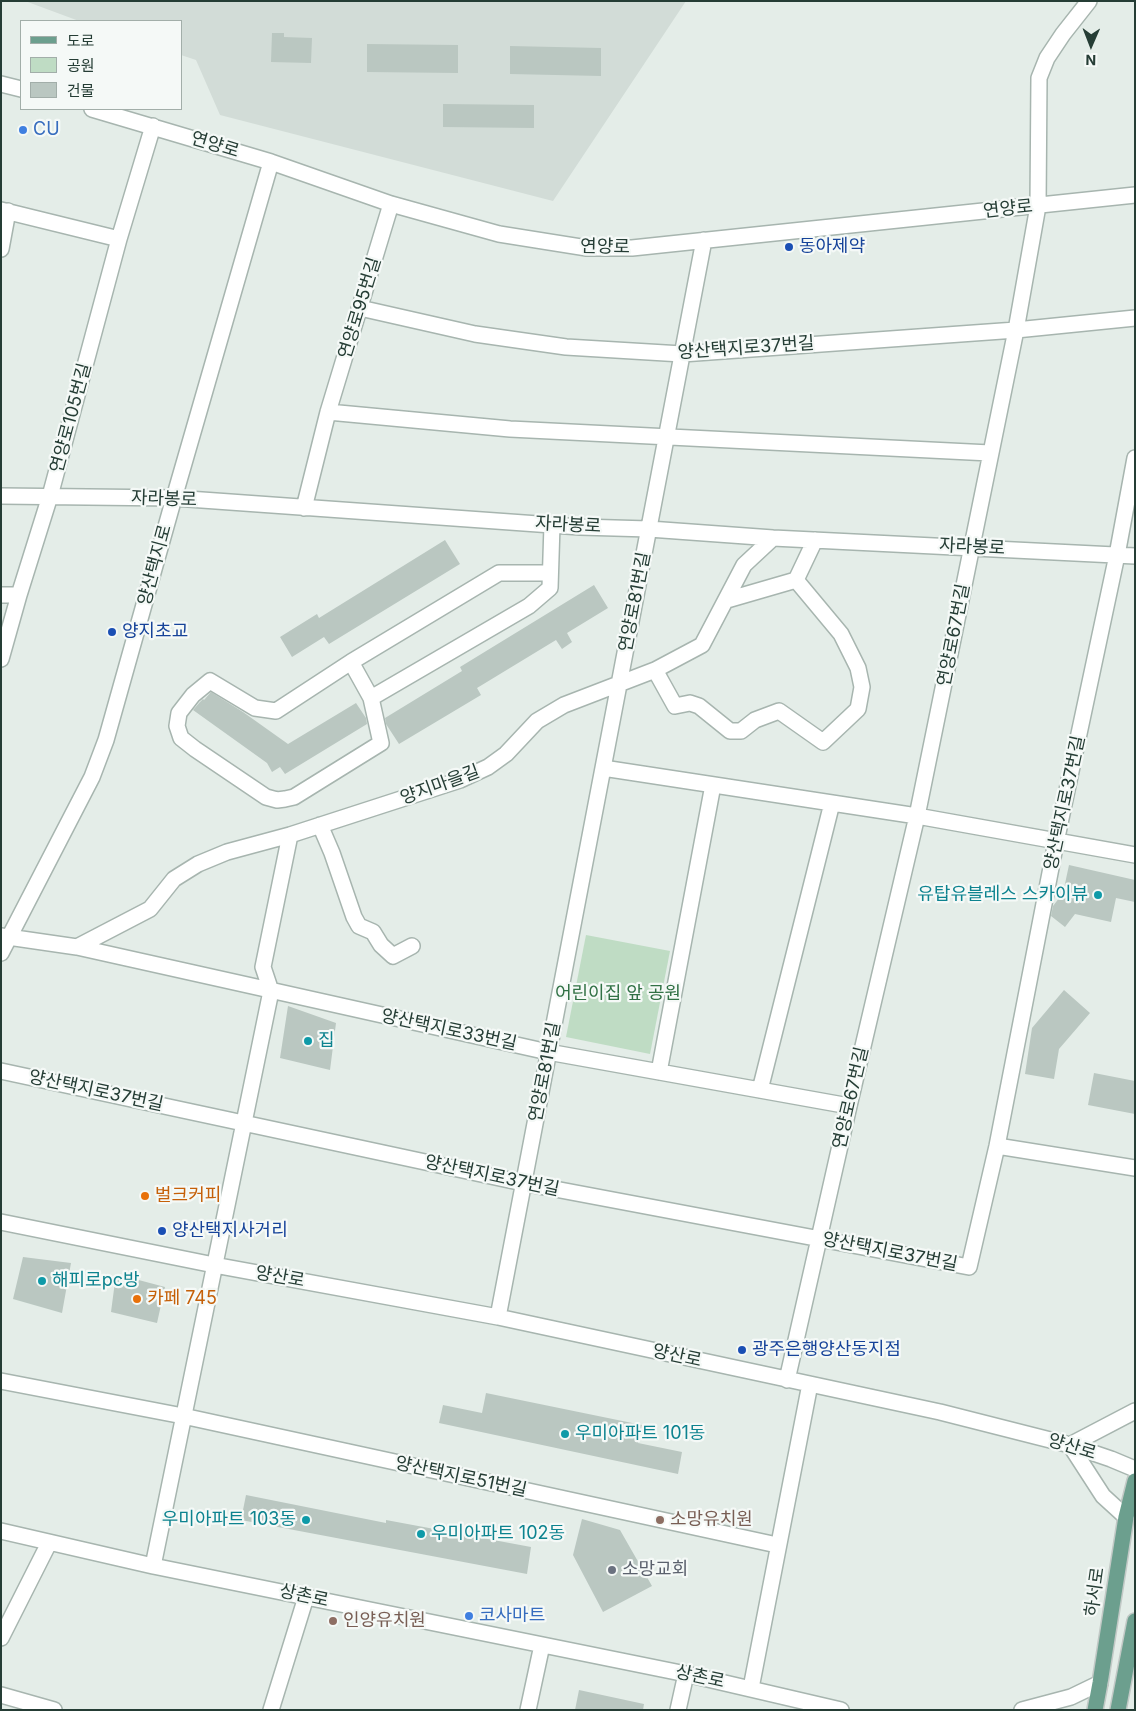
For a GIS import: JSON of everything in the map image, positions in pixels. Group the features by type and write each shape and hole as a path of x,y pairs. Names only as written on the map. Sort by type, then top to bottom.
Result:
{"main road":[{"name":"하서로","path":"1095,1710 1126,1518 1135,1481"},
{"path":"1118,1710 1135,1621"}],"street":[{"name":"연양로67번길","path":"787,1380 917,816 1016,330 1038,206 1039,78 1047,58 1089,1"},
{"path":"1,84 20,89"},
{"name":"연양로","path":"96,110 271,162 391,204 499,234 587,248 632,248 1135,195"},
{"name":"연양로105번길","path":"1,659 50,496 119,239 153,126"},
{"name":"양산택지로","path":"1,954 5,937 92,777 104,746 271,162"},
{"name":"연양로95번길","path":"304,508 328,412 391,204"},
{"path":"1,249 5,211 119,239"},
{"name":"연양로81번길","path":"498,1317 704,240"},
{"name":"양산택지로37번길","path":"360,308 475,334 566,346 682,354 1016,330 1135,318"},
{"path":"328,412 510,429 990,453"},
{"name":"양산택지로37번길","path":"1,1071 523,1183 969,1267 997,1146 1056,842 1117,555 1135,458"},
{"name":"자라봉로","path":"1,496 174,498 552,525 1135,556"},
{"path":"371,698 529,606 550,588 552,525"},
{"name":"양지마을길","path":"77,948 150,909 174,880 198,864 227,852 290,835 476,774 506,754 537,721 564,704 655,670 702,645 728,600 744,565 773,538"},
{"path":"728,600 796,580 815,540"},
{"path":"350,662 371,698 381,743 294,797 277,800 266,797 181,738 177,726 179,714 193,695 210,681 255,708 276,711 350,662 500,573 550,573"},
{"path":"655,670 675,706 690,703 699,706 730,731 741,731 755,720 779,711 823,742 858,709 862,686 858,668 841,634 796,580"},
{"path":"1,595 19,595"},
{"path":"603,768 917,816 1135,855"},
{"path":"658,1072 713,785"},
{"path":"760,1090 832,803"},
{"path":"320,825 359,926 373,932 381,946 393,956 412,946"},
{"path":"152,1566 270,991 262,967 290,835"},
{"name":"양산택지로33번길","path":"5,937 77,948 548,1052 849,1106"},
{"path":"997,1146 1135,1168"},
{"name":"양산로","path":"1,1222 214,1265 498,1317 940,1412 1070,1445 1111,1459 1135,1470"},
{"name":"양산택지로51번길","path":"1,1381 183,1416 777,1545"},
{"path":"751,1688 777,1545 810,1384"},
{"path":"1126,1518 1103,1496 1070,1445 1135,1411"},
{"name":"상촌로","path":"1,1531 152,1566 686,1674 841,1710"},
{"path":"1,1638 49,1543"},
{"path":"271,1710 306,1597"},
{"path":"528,1710 542,1645"},
{"path":"678,1710 686,1674"},
{"path":"1022,1710 1071,1697 1100,1683"},
{"path":"1,1695 54,1710"}],"shaded area":[{"path":"25,1 686,1 553,201 220,115 196,60 182,55 182,20 76,20"}],"green space":[{"name":"어린이집 앞 공원","path":"586,935 670,951 650,1054 566,1037"}],"building":[{"path":"272,33 284,33 284,37 312,38 311,63 271,62"},
{"path":"367,44 458,45 458,73 367,72"},
{"path":"510,46 601,48 601,76 510,74"},
{"path":"443,104 534,105 534,128 443,127"},
{"path":"445,540 460,564 329,644 324,637 292,657 280,637 317,614 319,618"},
{"path":"594,585 608,608 567,633 572,642 562,649 556,640 477,688 481,695 399,744 386,724 385,718 462,671 460,667"},
{"path":"211,692 288,744 356,703 366,718 367,724 285,774 280,767 272,772 267,763 193,710"},
{"name":"유탑유블레스 스카이뷰","path":"1069,865 1135,880 1135,902 1116,898 1111,922 1075,914 1065,927 1051,916 1053,906 1063,893"},
{"path":"1064,990 1090,1013 1059,1049 1054,1079 1025,1074 1032,1028"},
{"name":"집","path":"288,1006 336,1023 330,1070 280,1058"},
{"path":"1094,1073 1135,1081 1135,1114 1088,1105"},
{"name":"해피로pc방","path":"23,1257 71,1263 62,1313 13,1299"},
{"name":"카페 745","path":"116,1274 165,1287 157,1323 111,1312"},
{"name":"우미아파트 101동","path":"486,1393 642,1425 638,1443 682,1452 678,1474 439,1423 443,1405 482,1413"},
{"path":"246,1495 386,1523 386,1520 531,1547 527,1574 241,1520"},
{"name":"소망교회","path":"582,1519 620,1530 652,1586 603,1612 573,1555"},
{"path":"579,1690 644,1704 643,1710 575,1710"}],"place":[{"name":"CU","path":"23,130"},
{"name":"동아제약","path":"789,247"},
{"name":"양지초교","path":"112,632"},
{"name":"유탑유블레스 스카이뷰","path":"1098,895"},
{"name":"집","path":"308,1041"},
{"name":"벌크커피","path":"145,1196"},
{"name":"양산택지사거리","path":"162,1231"},
{"name":"해피로pc방","path":"42,1281"},
{"name":"카페 745","path":"137,1299"},
{"name":"광주은행양산동지점","path":"742,1350"},
{"name":"우미아파트 101동","path":"565,1434"},
{"name":"우미아파트 103동","path":"306,1520"},
{"name":"소망유치원","path":"660,1520"},
{"name":"우미아파트 102동","path":"421,1534"},
{"name":"소망교회","path":"612,1570"},
{"name":"코사마트","path":"469,1616"},
{"name":"인양유치원","path":"333,1621"}]}
